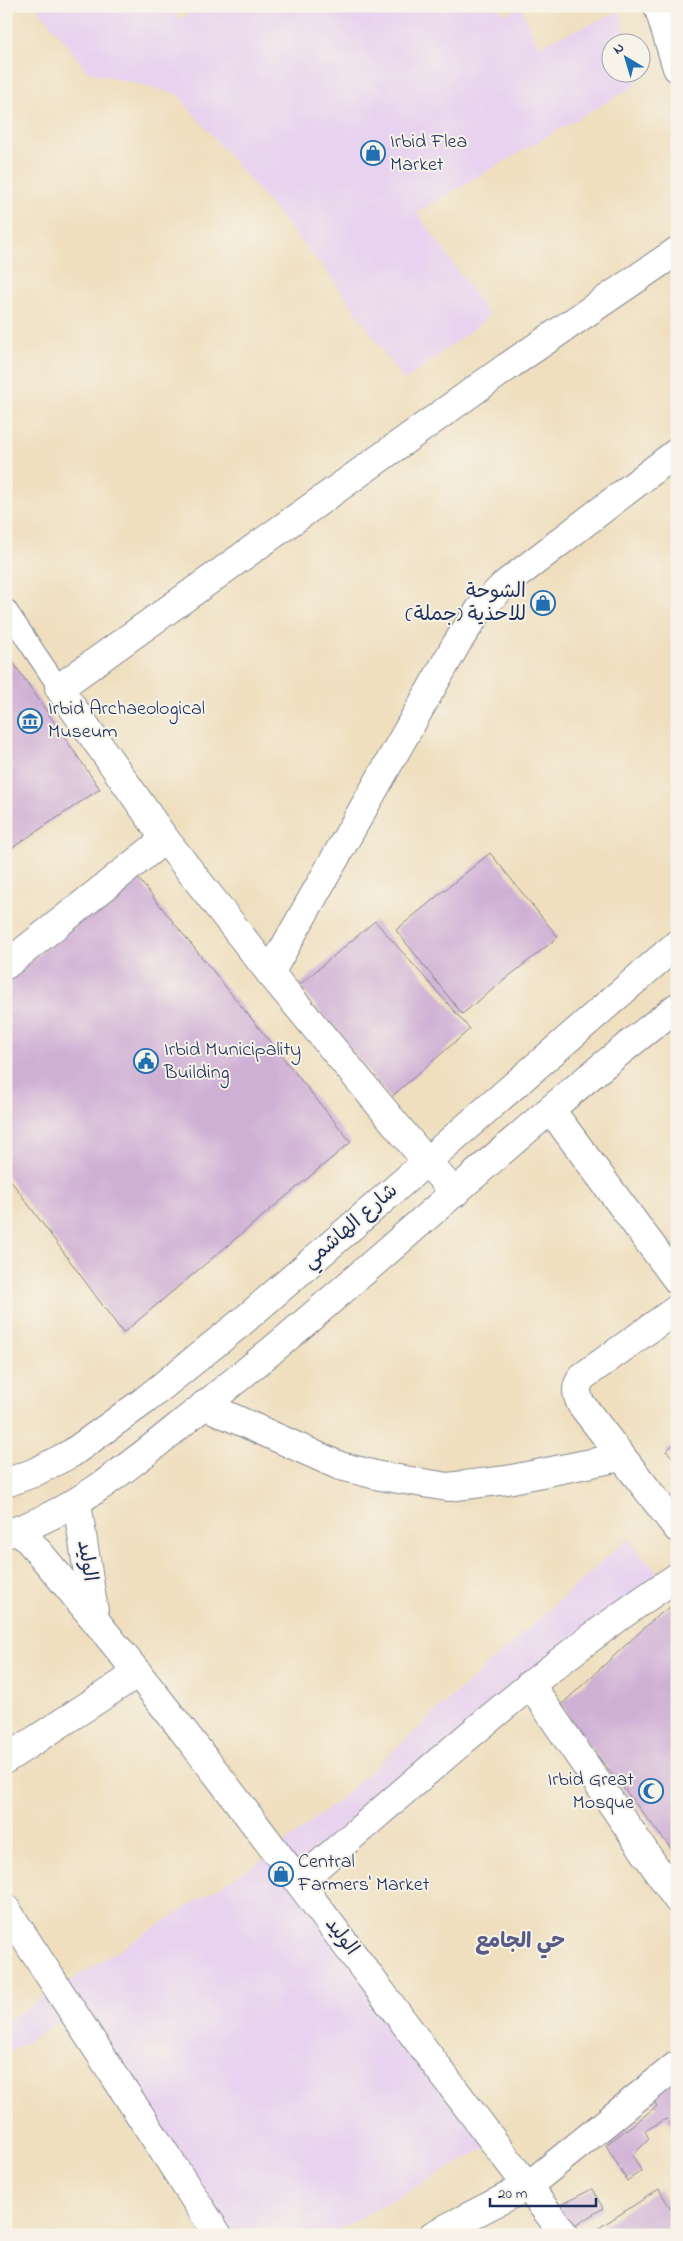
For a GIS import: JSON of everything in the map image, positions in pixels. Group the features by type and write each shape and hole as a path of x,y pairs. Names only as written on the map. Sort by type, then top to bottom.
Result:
{"street":[{"path":"658,6 676,64"},
{"path":"455,1193 270,973 165,839 59,688 506,367 677,251"},
{"path":"270,973 452,652 480,609 504,585 677,452"},
{"path":"6,965 165,839"},
{"name":"شارع الهاشمي","path":"6,1483 34,1473 72,1453 144,1401 243,1321 677,944"},
{"name":"شارع الهاشمي","path":"13,1532 77,1503 114,1477 260,1361 551,1110 629,1044 677,1007"},
{"path":"551,1110 677,1280"},
{"path":"677,1309 582,1377 577,1385 577,1395 581,1404 677,1528"},
{"path":"204,1405 340,1466 380,1476 448,1487 507,1480 621,1456"},
{"name":"الوليد","path":"77,1503 95,1618"},
{"name":"الوليد","path":"13,1532 95,1618 300,1881 565,2235"},
{"path":"300,1881 530,1684 625,1611 677,1577"},
{"path":"6,1759 138,1673"},
{"path":"530,1684 677,1899"},
{"path":"6,1910 218,2235"},
{"path":"433,2235 528,2186 677,2065"}],"lane":[{"path":"6,609 59,688"}],"shaded area":[{"name":"Irbid Flea Market","path":"36,6 170,6 180,19 205,6 499,6 503,14 521,8 538,46 621,11 625,32 600,32 600,82 636,82 636,85 417,212 490,316 404,381 333,279 177,94 87,71"},
{"name":"Central Farmers' Market","path":"627,1539 665,1581 300,1893 489,2146 329,2235 209,2235 66,2017 6,2055 6,2021 270,1855 341,1798"}],"building":[{"name":"Irbid Archaeological Museum","path":"6,652 100,789 6,852"},
{"path":"490,853 558,937 462,1014 396,930"},
{"name":"Irbid Municipality Building","path":"137,877 351,1142 123,1333 6,1174 6,980"},
{"path":"375,921 470,1029 390,1098 299,985"},
{"path":"677,1441 677,1461 666,1451"},
{"name":"Irbid Great Mosque","path":"677,1602 677,1856 574,1726 562,1704 656,1617"},
{"path":"677,2078 677,2125 673,2127 666,2119 645,2131 649,2139 633,2155 641,2171 627,2181 606,2145 657,2106 652,2099"},
{"path":"592,2189 603,2208 570,2229 554,2208"},
{"path":"659,2189 677,2220 677,2235 588,2235"}],"place":[{"name":"Irbid Flea Market","path":"373,153"},
{"name":"الشوحة للاحذية (جملة)","path":"543,603"},
{"name":"Irbid Archaeological Museum","path":"30,721"},
{"name":"Irbid Municipality Building","path":"146,1061"},
{"name":"Irbid Great Mosque","path":"651,1791"},
{"name":"Central Farmers' Market","path":"281,1874"}],"district":[{"name":"حي الجامع","path":"520,1942"}]}
